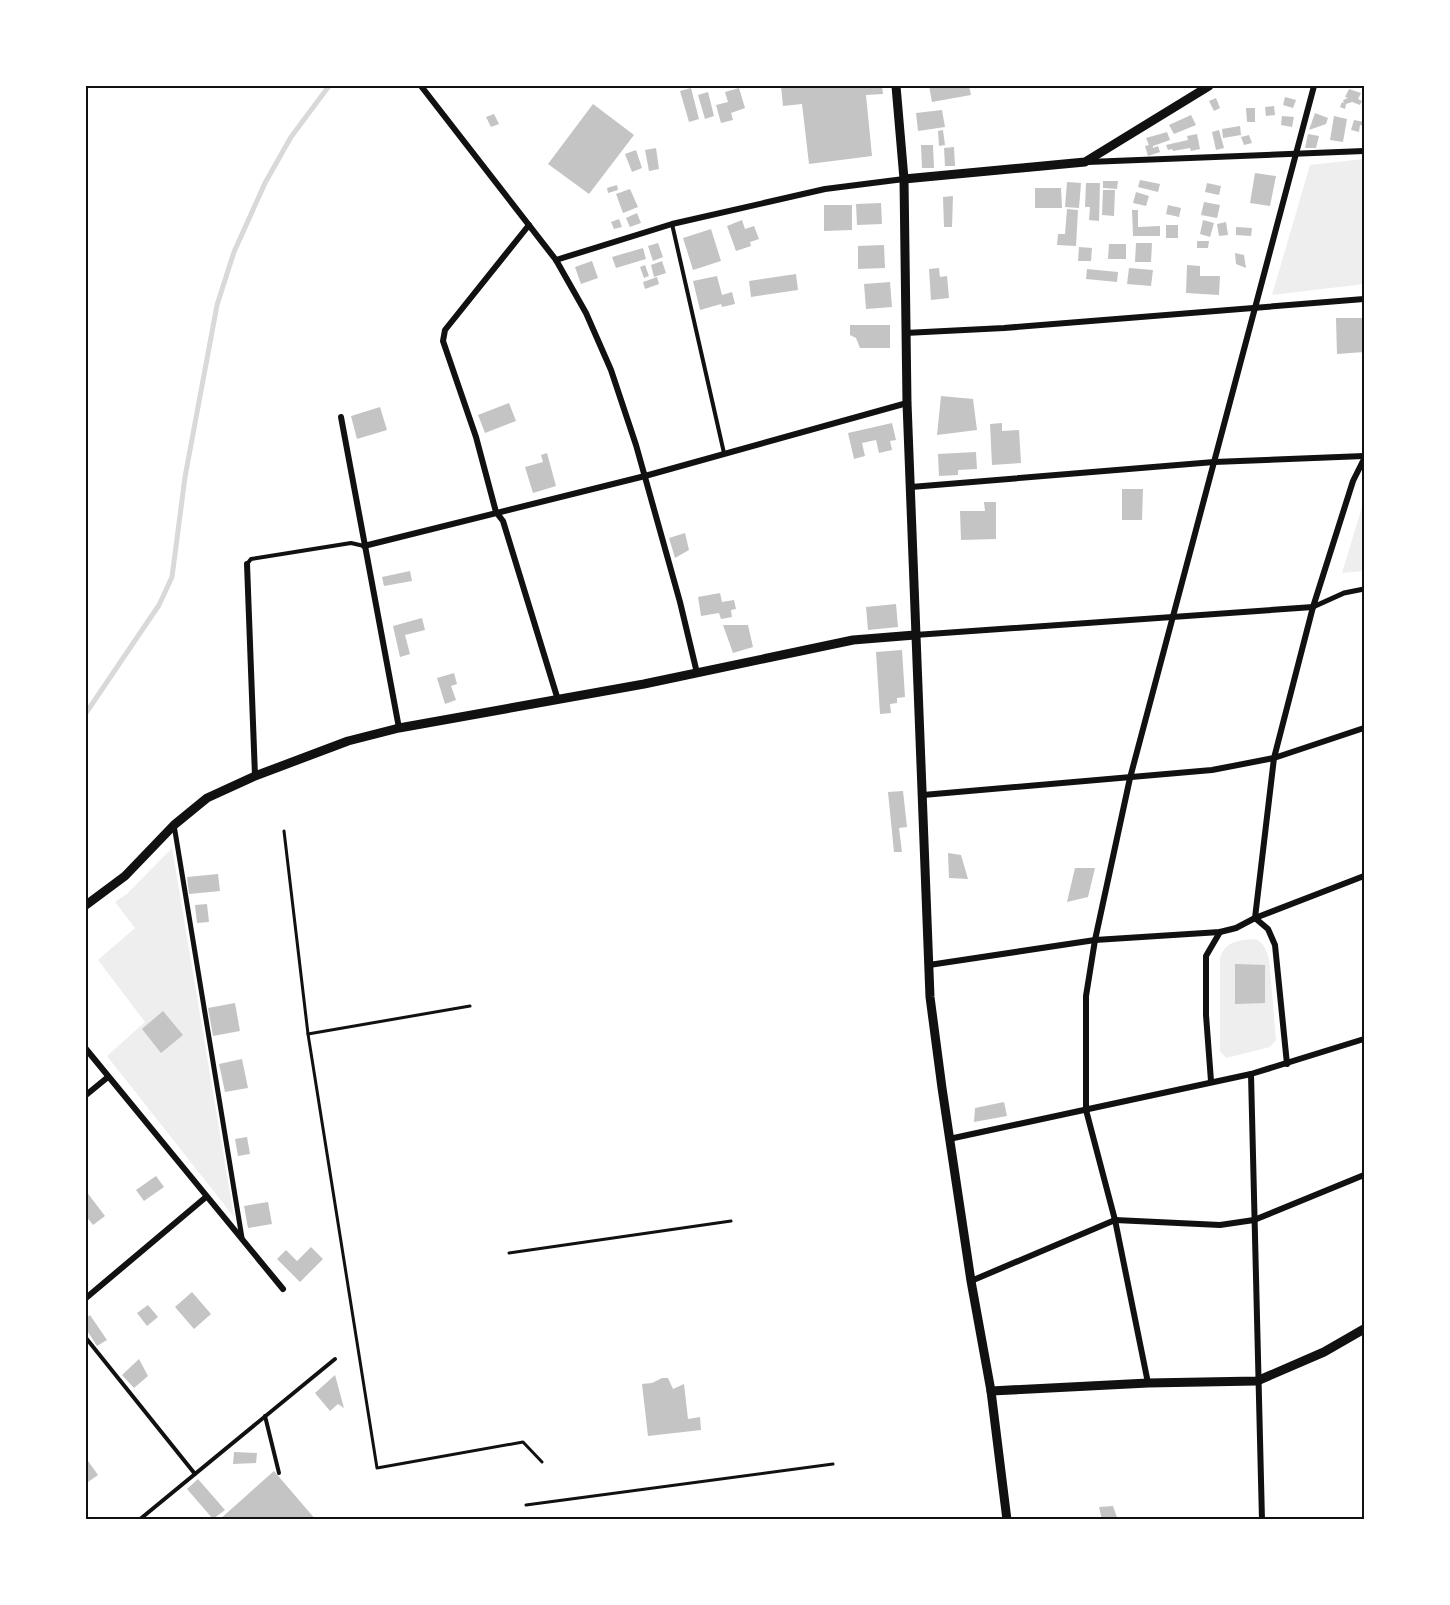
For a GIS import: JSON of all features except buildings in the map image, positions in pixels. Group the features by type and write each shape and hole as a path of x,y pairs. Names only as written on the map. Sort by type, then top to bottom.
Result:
{"street":[{"path":"421,86 556,260 586,313 611,370 645,476 697,673"},
{"path":"896,86 904,179 907,403 930,997 971,1281 991,1392 1008,1520"},
{"path":"1085,162 1209,86"},
{"path":"1148,1383 1115,1220 1086,1110 1086,996 1095,940 1130,778 1314,86"},
{"path":"556,260 672,224 825,189 1085,162 1365,151"},
{"path":"530,225 445,330 443,341 476,437 496,512 503,521 558,700"},
{"path":"905,333 1365,299"},
{"path":"364,546 645,476 907,403"},
{"path":"341,417 399,728"},
{"path":"911,487 1214,462 1365,457 1353,481 1313,607 1274,758 1255,918"},
{"path":"247,564 255,776"},
{"path":"86,905 125,876 174,825 207,798 255,776 348,741 399,728 558,700 853,640 1175,615 1313,607 1344,593 1365,589"},
{"path":"923,795 1212,770 1274,758 1365,728"},
{"path":"174,825 242,1238"},
{"path":"929,965 1095,940 1220,932 1236,928 1255,918 1365,876"},
{"path":"1255,918 1268,930 1275,945 1287,1064"},
{"path":"1211,1081 1206,1014 1206,956 1220,932"},
{"path":"950,1139 1251,1074 1365,1039"},
{"path":"86,1049 283,1289"},
{"path":"1251,1074 1262,1520"},
{"path":"86,1095 108,1077"},
{"path":"971,1281 1115,1220 1220,1225 1254,1220 1365,1175"},
{"path":"86,1298 206,1197"},
{"path":"991,1392 1148,1383 1257,1381 1324,1352 1365,1329"}],"lane":[{"path":"672,224 724,453"},
{"path":"247,564 251,559 351,543 364,546"},
{"path":"86,1338 195,1474"},
{"path":"139,1520 334,1359"},
{"path":"265,1416 279,1473"}],"path":[{"path":"284,831 308,1034 376,1468 523,1442 542,1462"},
{"path":"308,1034 470,1006"},
{"path":"509,1252 731,1221"},
{"path":"526,1505 833,1464"}],"shaded area":[{"path":"1364,159 1364,284 1272,295 1310,165"},
{"path":"1364,500 1364,571 1342,573"},
{"path":"172,848 234,1217 107,1056 145,1022 98,960 135,928 115,902 127,894"},
{"path":"1255,939 1263,944 1269,959 1276,1040 1270,1047 1226,1058 1220,1051 1220,958 1233,942"}],"waterway":[{"path":"86,713 159,605 172,577 185,477 217,305 234,252 265,183 291,137 329,86"}]}
